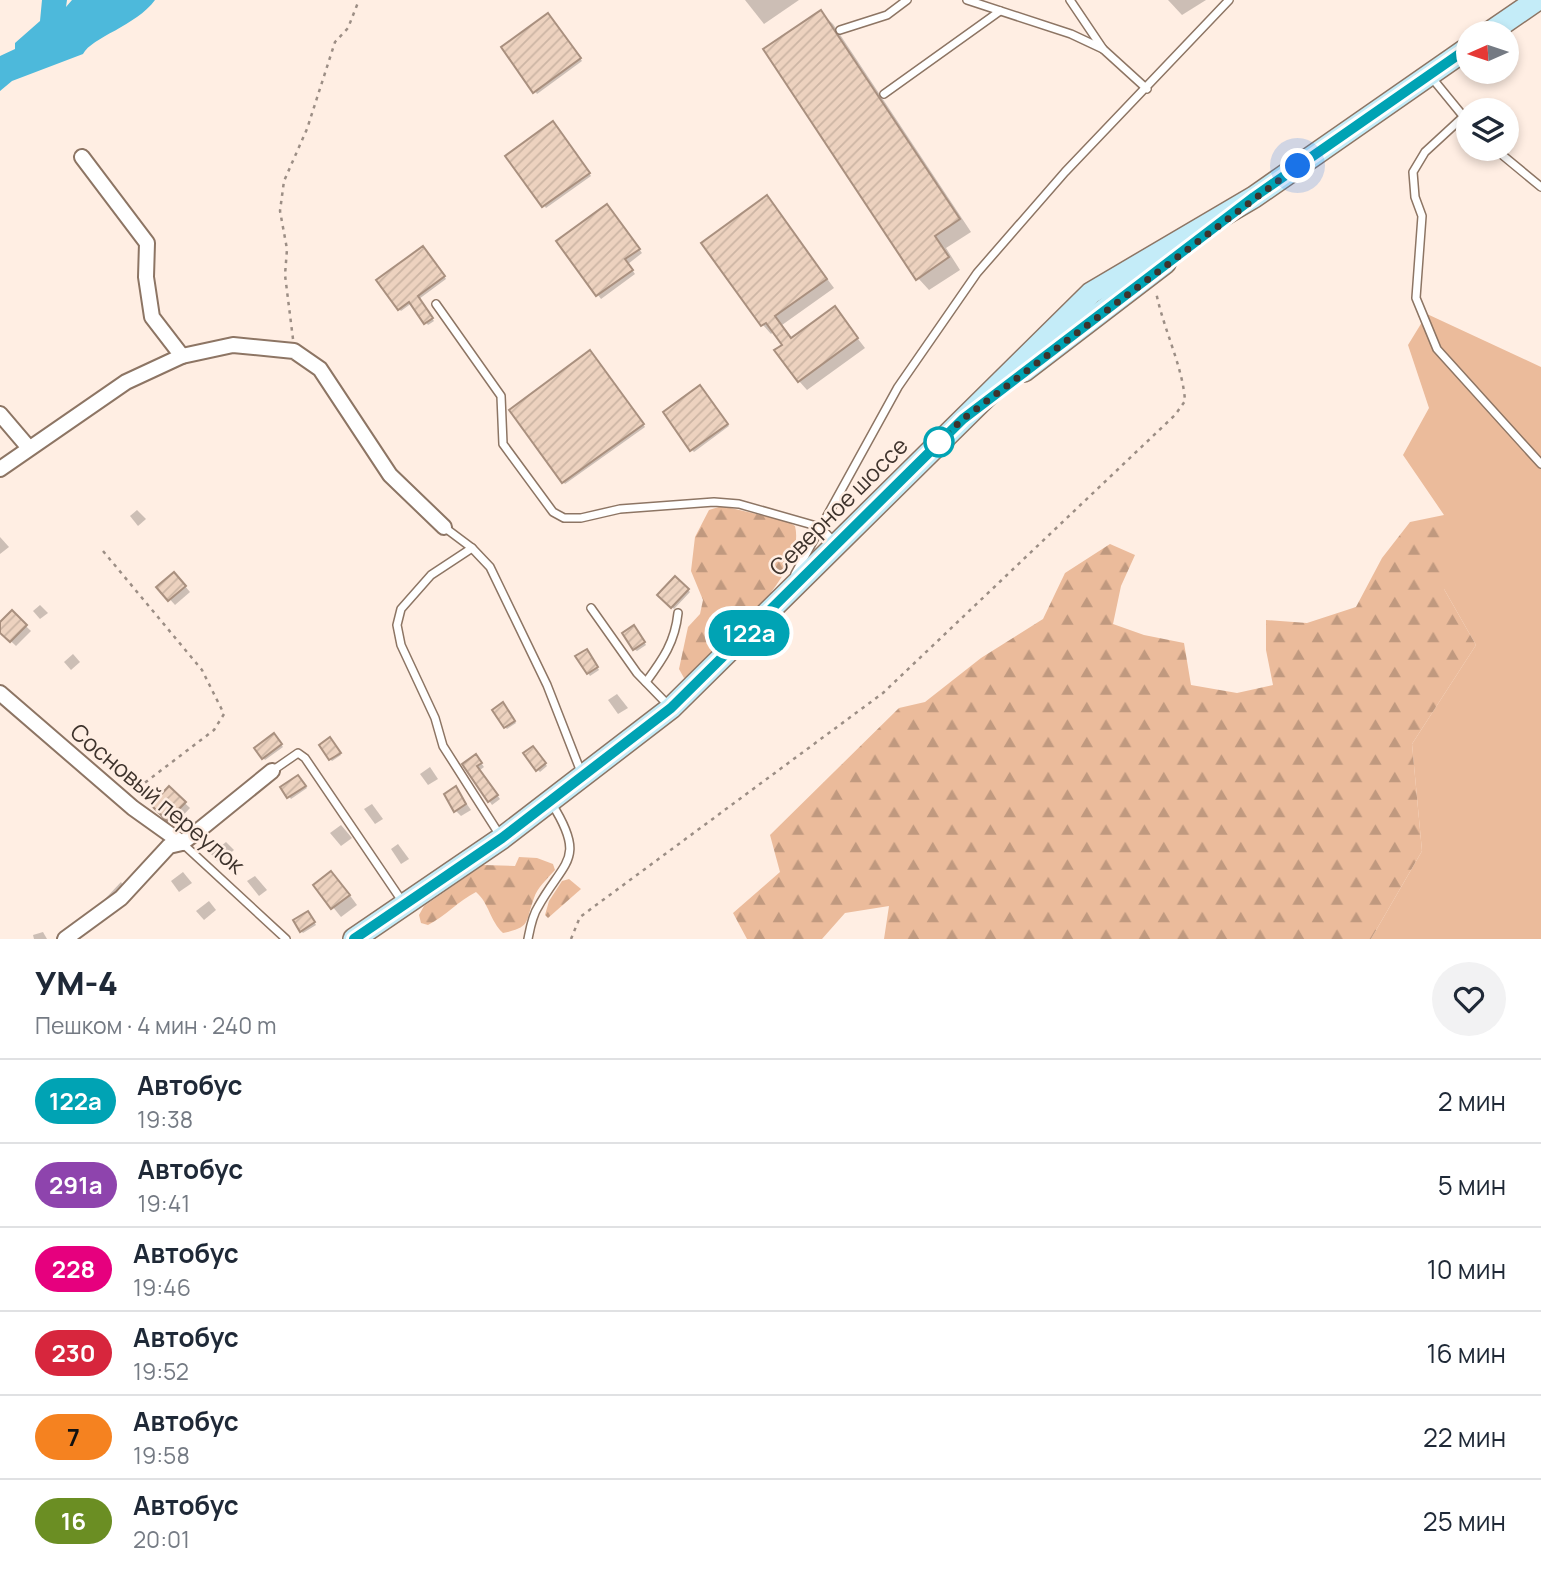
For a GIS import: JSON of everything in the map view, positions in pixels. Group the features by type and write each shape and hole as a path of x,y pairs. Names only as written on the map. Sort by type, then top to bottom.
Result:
{"main road":[{"path":"1506,21 1537,0"},
{"name":"Северное шоссе","path":"354,939 502,838 671,708 1091,293 1254,197 1456,56"},
{"path":"963,419 1254,197"}],"street":[{"path":"82,157 147,243 146,277 152,317 182,356"},
{"path":"0,469 126,382 182,356 233,345 294,351 320,369 390,475 444,527"},
{"path":"0,414 29,448"},
{"name":"Сосновый переулок","path":"0,693 122,799 182,843"},
{"path":"65,939 121,898 169,846 182,843 272,771"}],"lane":[{"path":"840,30 887,15 907,0"},
{"path":"967,0 1071,34 1103,49"},
{"path":"1070,0 1103,49 1147,89"},
{"path":"780,602 898,387 977,273 1065,172 1229,0"},
{"path":"884,94 1000,10"},
{"path":"1430,74 1456,106"},
{"path":"1456,127 1425,152 1413,172 1415,197 1422,216 1416,298 1437,349 1541,464"},
{"path":"1510,161 1541,187"},
{"path":"436,304 500,396 503,444 553,512 564,518 581,518 620,509 715,502 739,504 820,527 835,544"},
{"path":"444,527 472,548 490,567 547,685 583,776"},
{"path":"472,548 431,575 401,609 397,625 401,645 435,718 443,747 502,838"},
{"path":"591,608 646,681 671,708"},
{"path":"646,681 668,653 676,632 678,613"},
{"path":"272,771 292,755 298,753 305,758 405,905"},
{"path":"527,939 536,909 568,862 571,850 565,824 550,801"},
{"name":"Сосновый переулок","path":"182,843 286,939"}],"path":[{"path":"294,351 285,275 287,249 280,211 284,181 307,129 335,41 348,28 359,0"},
{"path":"571,939 580,917 883,693 1175,415 1185,401 1184,383 1164,329 1156,292 1159,268"},
{"path":"103,551 202,670 224,713 214,730 197,745 122,799"}],"green space":[{"path":"1427,314 1541,367 1541,939 1371,939 1422,851 1412,744 1476,645 1444,589 1444,515 1403,455 1429,408 1408,345"},
{"path":"722,506 787,521 795,526 795,545 788,565 760,607 692,676 684,678 679,669 688,627 700,614 703,600 691,571 695,537 709,510"},
{"path":"1444,515 1444,589 1476,645 1412,744 1422,851 1371,939 884,939 889,906 845,913 822,939 747,939 733,913 780,872 770,835 899,708 925,702 981,658 1043,619 1065,573 1110,544 1135,555 1121,586 1113,624 1144,635 1184,643 1191,685 1237,693 1273,685 1266,650 1266,620 1307,623 1356,607 1382,558 1410,522"},
{"path":"519,857 537,858 553,864 555,870 534,898 523,926 503,933 476,892 428,925 421,923 419,915 424,906 483,865 515,866"},
{"path":"569,879 581,889 548,918 545,915 549,901 562,881"}],"water":[{"path":"42,0 67,0 66,7 72,0 155,0 137,17 95,42 83,54 12,81 0,91 0,56 15,49 15,43 40,21"}],"building":[{"path":"821,10 960,219 935,236 949,257 916,280 763,49"},
{"path":"548,13 581,58 533,93 501,47"},
{"path":"553,121 590,173 542,207 505,156"},
{"path":"767,195 827,279 775,316 791,338 835,306 858,338 798,382 774,350 782,345 766,323 761,326 701,243"},
{"path":"607,204 640,249 625,259 633,270 596,296 556,241"},
{"path":"423,246 445,276 418,296 433,318 424,324 409,302 398,310 376,280"},
{"path":"590,350 644,424 562,483 509,410"},
{"path":"700,385 728,424 690,451 663,412"},
{"path":"174,572 186,586 168,601 156,587"},
{"path":"675,576 689,589 671,608 657,595"},
{"path":"12,610 27,625 10,642 0,633 0,622"},
{"path":"634,625 645,642 633,650 622,633"},
{"path":"587,649 598,667 587,674 575,656"},
{"path":"503,702 515,721 504,728 492,710"},
{"path":"274,733 282,744 262,759 254,748"},
{"path":"330,737 341,753 329,760 319,745"},
{"path":"533,746 546,763 536,771 523,753"},
{"path":"476,754 482,763 477,766 498,795 488,802 462,764"},
{"path":"298,775 306,786 287,798 280,787"},
{"path":"169,786 186,802 167,821 151,805"},
{"path":"456,786 466,804 454,812 444,794"},
{"path":"331,871 350,895 331,909 313,885"},
{"path":"308,911 315,922 300,932 293,920"}],"bus line":[{"name":"122а","path":"354,939 502,838 671,708 963,419 1254,197 1456,56"}],"route":[{"path":"939,442 963,419 1145,278 1298,166"}]}
